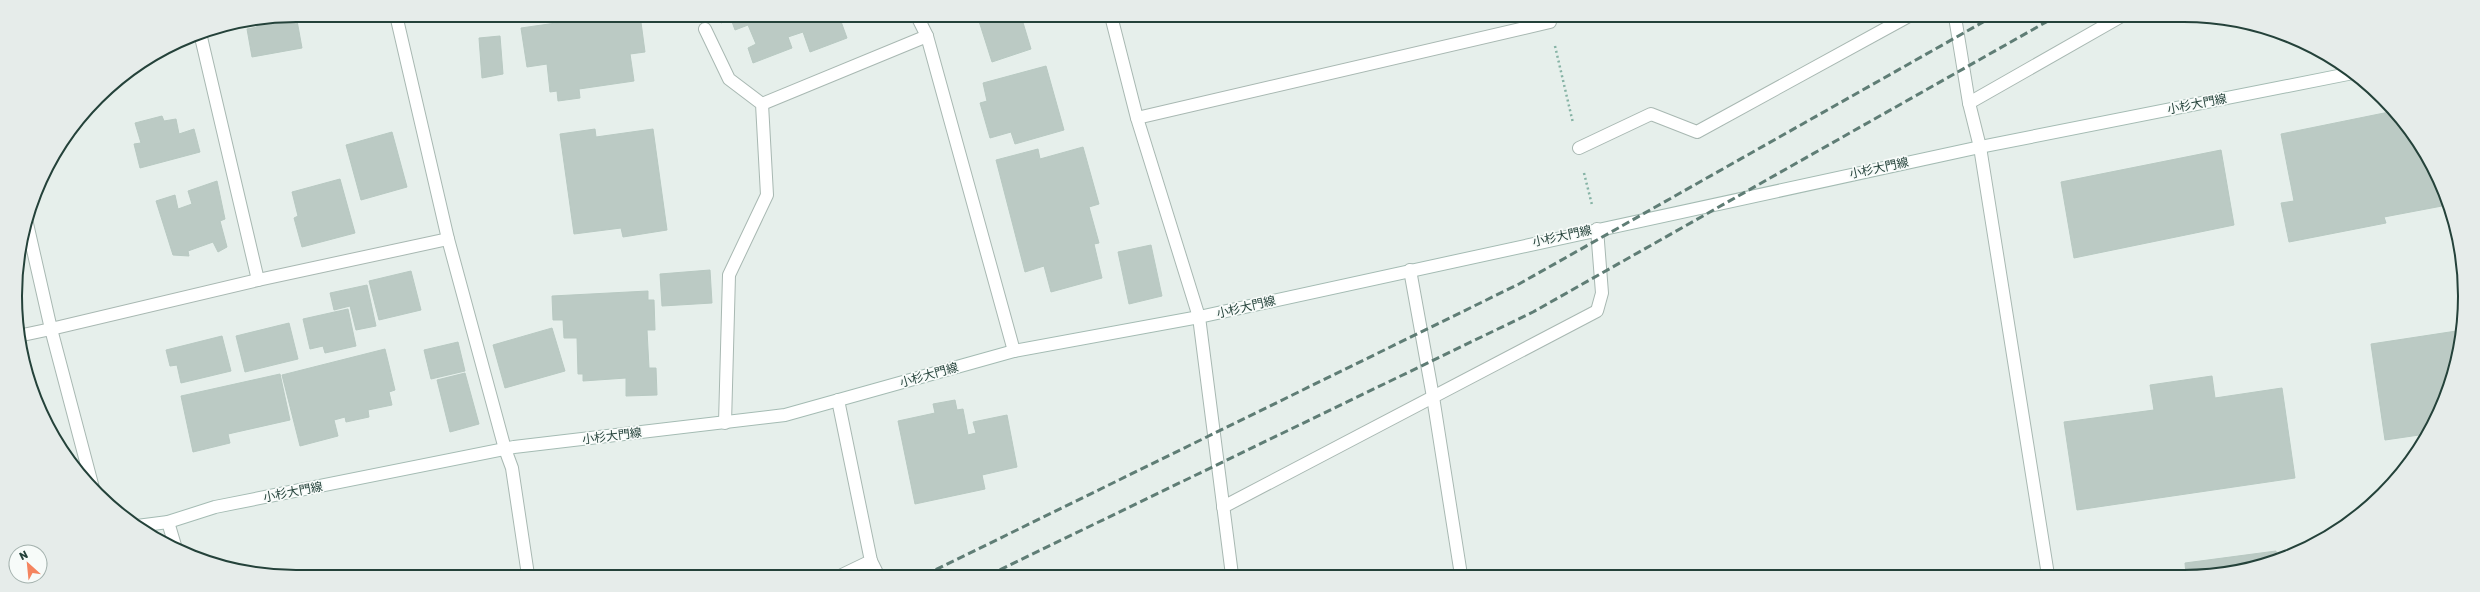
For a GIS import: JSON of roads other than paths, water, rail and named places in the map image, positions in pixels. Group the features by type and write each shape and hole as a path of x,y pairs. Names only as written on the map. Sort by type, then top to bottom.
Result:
{"street":[{"path":"398,22 448,239 505,449 512,468 527,570"},
{"path":"920,22 927,36 1014,351"},
{"path":"1113,22 1137,118 1199,317 1231,570"},
{"path":"1137,118 1550,22"},
{"path":"1579,148 1651,114 1697,132 1898,22"},
{"path":"1956,22 1969,103 1980,147 2047,570"},
{"path":"1969,103 2111,22"},
{"path":"705,29 729,79 762,104 767,195 729,275 725,423"},
{"path":"762,104 927,36"},
{"path":"201,39 258,280"},
{"name":"小杉大門線","path":"146,525 168,522 215,507 505,449 785,415 1014,351 1199,317 1597,229 1980,147 2345,75"},
{"path":"1223,507 1597,311 1602,293 1597,229"},
{"path":"29,233 51,329 90,477"},
{"path":"24,335 258,280 448,239"},
{"path":"1410,270 1433,396 1460,570"},
{"path":"838,400 871,561 876,570"},
{"path":"168,522 174,541"},
{"path":"852,570 871,561"}],"railway":[{"path":"935,570 1519,284 1983,22"},
{"path":"999,570 1533,312 2046,22"}]}
